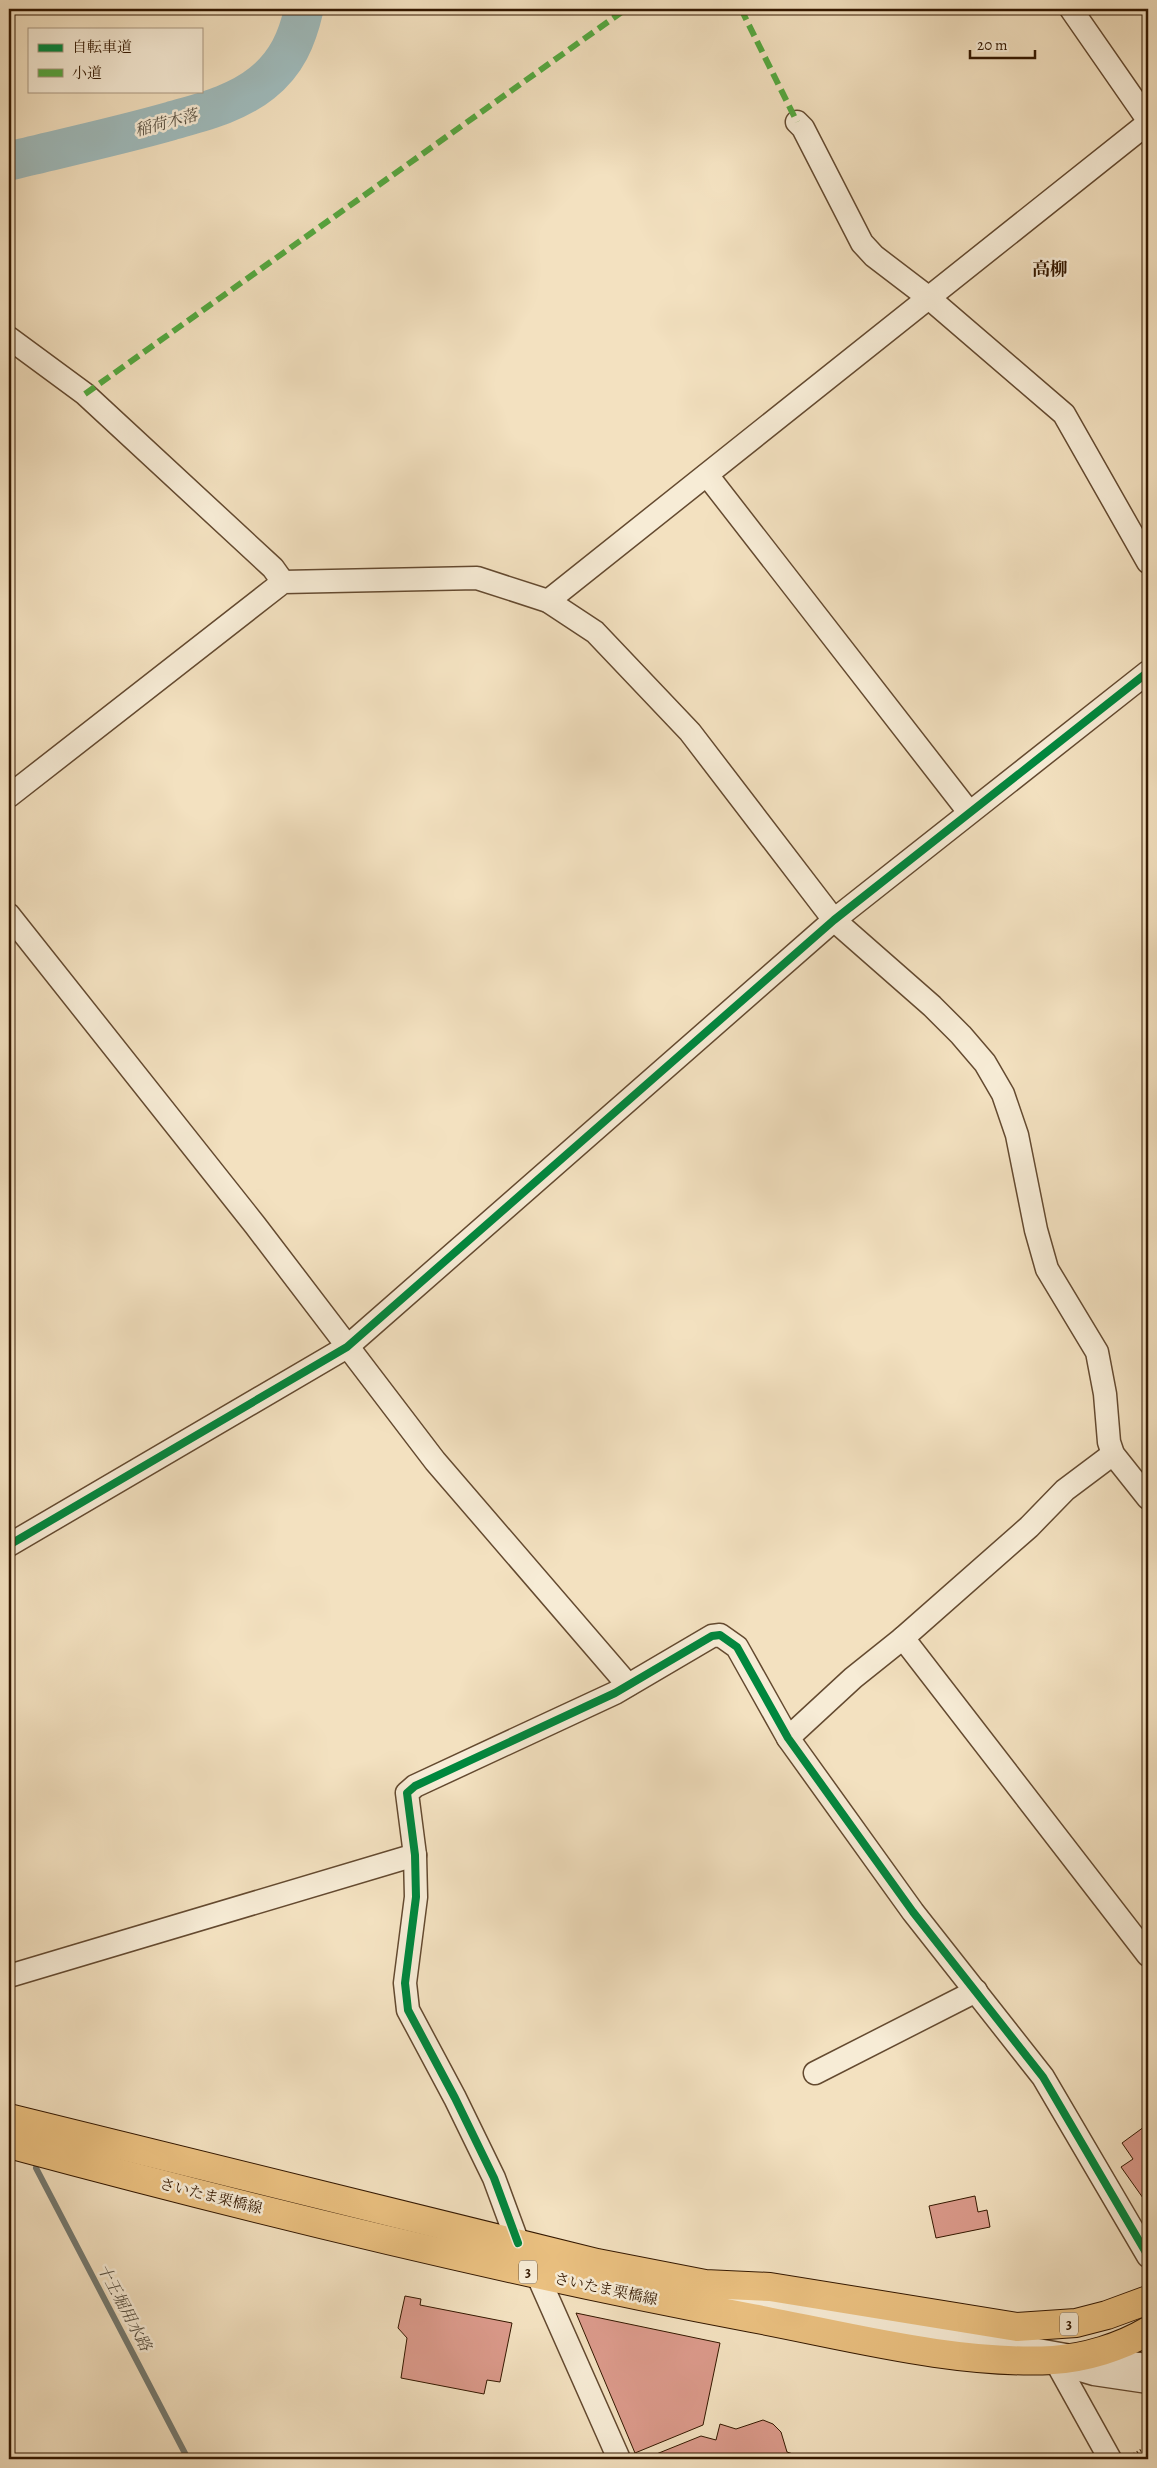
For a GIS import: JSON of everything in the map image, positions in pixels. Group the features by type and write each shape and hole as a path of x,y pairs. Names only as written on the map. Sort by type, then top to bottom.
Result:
{"main road":[{"name":"さいたま栗橋線","path":"9,2118 597,2263 705,2284 770,2287 1017,2327 1076,2323 1107,2316 1148,2300"},
{"name":"さいたま栗橋線","path":"9,2144 390,2240 616,2292 909,2347 990,2360 1066,2358 1117,2346 1148,2332"}],"street":[{"path":"548,601 1148,121 1071,9"},
{"path":"797,122 803,128 862,243 874,256 929,298 1064,414 1148,562"},
{"path":"9,338 85,394 273,568 283,582"},
{"path":"707,475 969,812"},
{"path":"9,796 283,582 477,578 548,601 595,632 690,732 834,920 961,1035 985,1063 1003,1094 1017,1135 1036,1230 1047,1269 1096,1352 1106,1394 1109,1442 1113,1454 1148,1498"},
{"path":"9,1545 347,1347 834,920 1148,672"},
{"path":"9,915 250,1218 435,1461 628,1685"},
{"path":"788,1738 853,1678 904,1638 1029,1528 1065,1490 1113,1454"},
{"path":"518,2243 494,2178 455,2098 408,2010 405,1983 416,1897 415,1855 407,1793 415,1786 615,1693 712,1636 720,1634 737,1647 788,1738 913,1912 1043,2076 1148,2256"},
{"path":"904,1638 1148,1955"},
{"path":"9,1976 415,1855"},
{"path":"815,2073 976,1991"},
{"path":"537,2274 619,2459"},
{"path":"705,2284 742,2297 1066,2358 1148,2366"},
{"path":"1066,2358 1094,2374 1148,2382"},
{"path":"1066,2358 1110,2459"}],"path":[{"path":"1124,2459 1148,2446"}],"building":[{"path":"1148,2124 1148,2205 1121,2167 1133,2159 1122,2143"},
{"path":"975,2196 978,2212 987,2210 990,2227 936,2238 929,2206"},
{"path":"405,2296 421,2299 420,2305 512,2323 500,2382 487,2380 484,2394 401,2378 407,2338 398,2328"},
{"path":"576,2313 720,2343 703,2425 635,2453"},
{"path":"763,2420 773,2424 781,2432 787,2452 793,2454 792,2459 644,2459 701,2436 716,2440 720,2424 736,2429"}],"waterway":[{"name":"稲荷木落","path":"9,161 171,121 241,97 262,83 284,59 290,50 304,9"},
{"name":"十王堀用水路","path":"36,2168 188,2459"}],"marked path":[{"path":"85,394 626,9"},
{"path":"741,9 797,122"}],"cycle path":[{"path":"9,1545 347,1347 834,920 1148,672"},
{"path":"518,2243 494,2178 455,2098 408,2010 405,1983 416,1897 415,1855 407,1793 415,1786 615,1693 712,1636 720,1635 737,1647 788,1738 913,1912 1043,2077 1148,2256"}],"district":[{"name":"高柳","path":"1050,269"}]}
